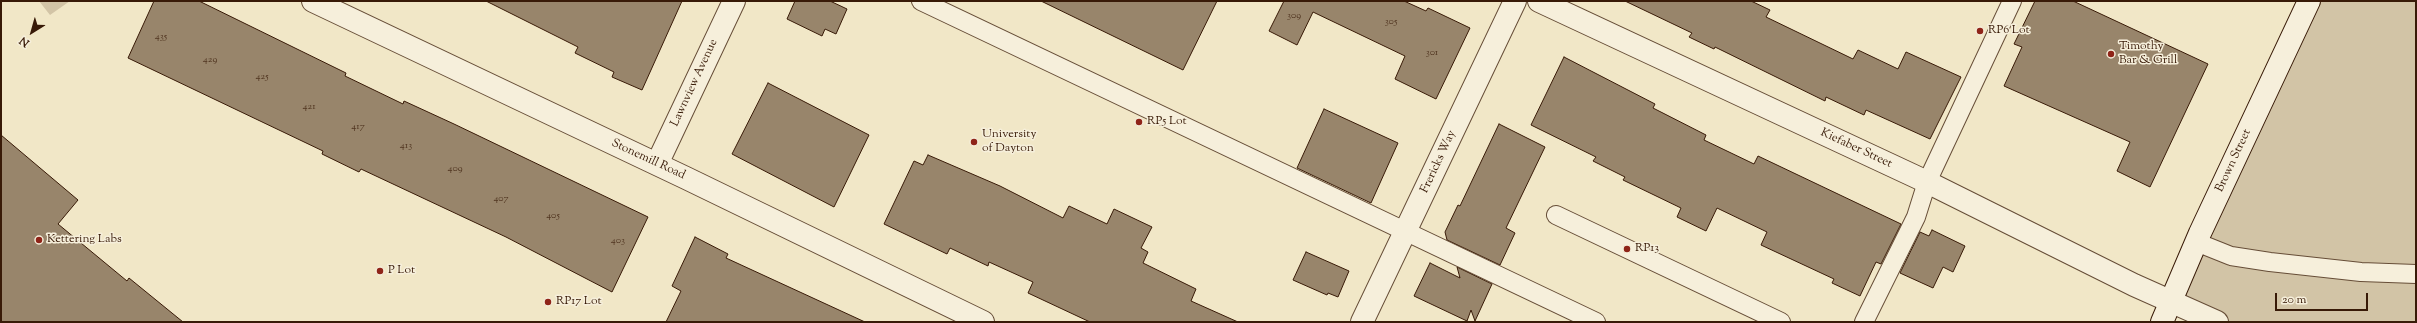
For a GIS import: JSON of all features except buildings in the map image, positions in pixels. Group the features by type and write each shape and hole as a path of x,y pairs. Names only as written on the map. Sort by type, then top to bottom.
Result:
{"street":[{"name":"Stonemill Road","path":"313,1 657,164 983,322"},
{"name":"Lawnview Avenue","path":"657,164 734,1"},
{"name":"Frericks Way","path":"1362,322 1515,1"},
{"name":"Kiefaber Street","path":"1538,1 1927,182 2166,312 2217,322"},
{"name":"Brown Street","path":"2166,312 2196,242 2309,1"}],"lane":[{"path":"921,1 1596,322"},
{"path":"1864,322 1916,217 1927,182 2012,1"},
{"path":"1556,215 1781,322"},
{"path":"2196,242 2231,256 2270,262 2362,272 2416,274"}],"shaded area":[{"path":"39,1 70,1 50,15"},
{"path":"2309,1 2416,1 2416,322 2217,322 2170,303"}],"place":[{"name":"RP6 Lot","path":"1980,31"},
{"name":"Timothy Bar & Grill","path":"2111,54"},
{"name":"RP5 Lot","path":"1139,122"},
{"name":"University of Dayton","path":"974,142"},
{"name":"Kettering Labs","path":"39,240"},
{"name":"RP13","path":"1627,249"},
{"name":"P Lot","path":"380,271"},
{"name":"RP17 Lot","path":"548,302"}]}
